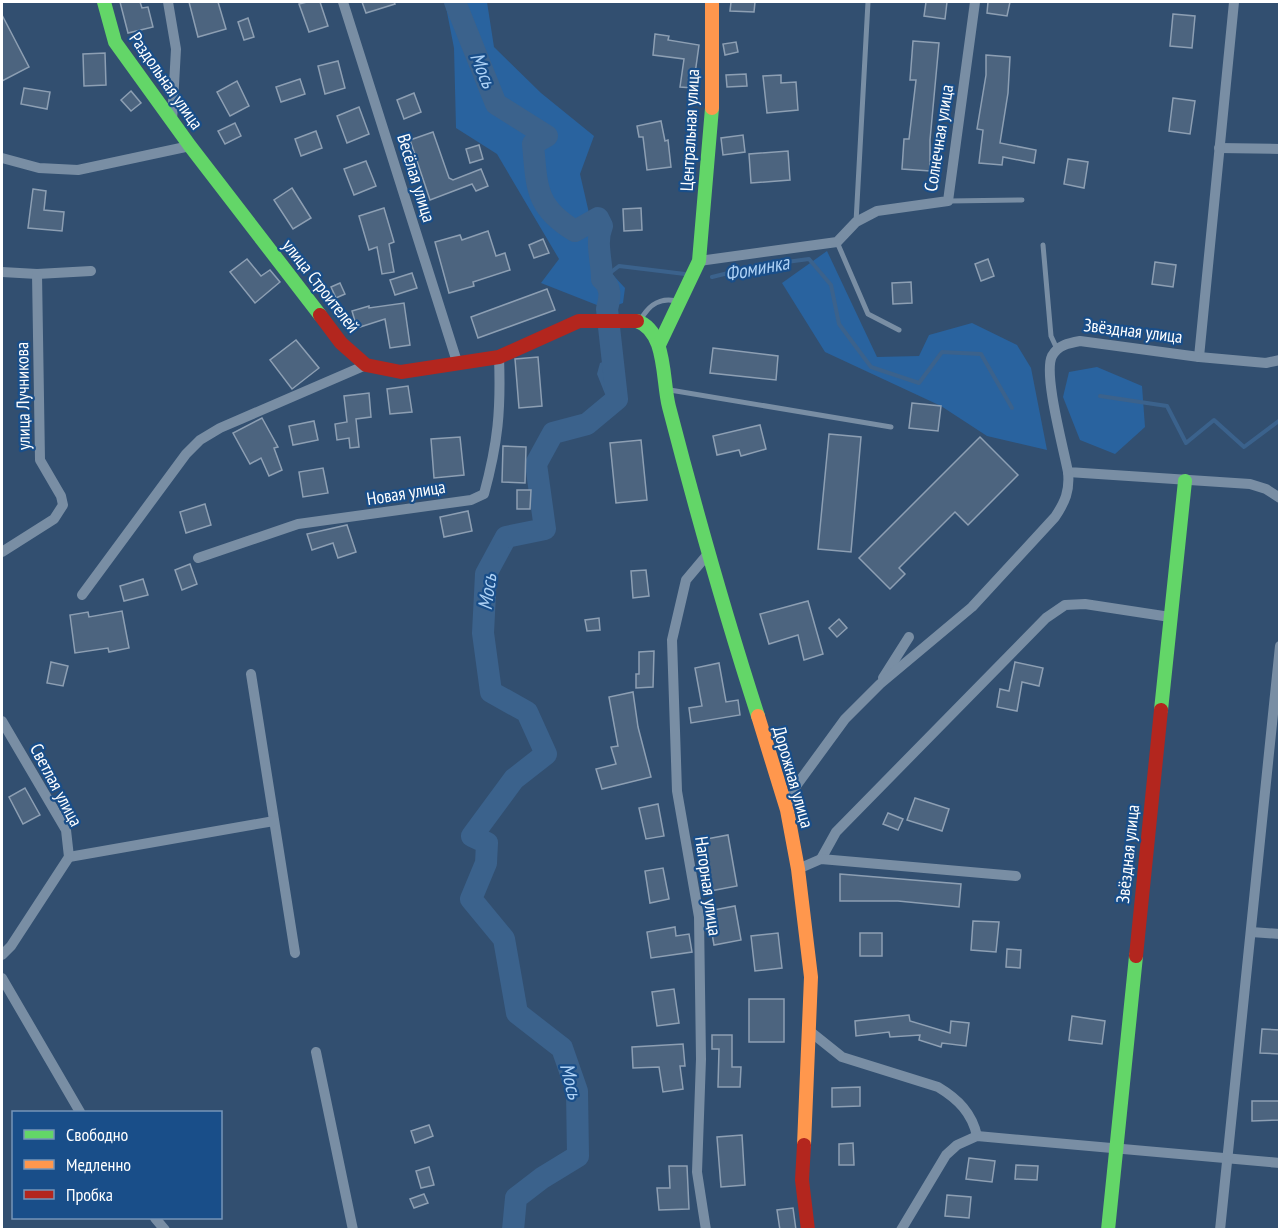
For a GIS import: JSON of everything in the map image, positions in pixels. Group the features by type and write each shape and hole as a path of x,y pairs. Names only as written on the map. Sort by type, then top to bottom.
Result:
{"street":[{"name":"Раздольная улица","path":"104,2 115,42 190,146"},
{"path":"168,2 176,35 177,57 172,121"},
{"name":"Весёлая улица","path":"343,2 458,365"},
{"name":"Центральная улица","path":"659,345 699,261 712,116 712,2"},
{"name":"Солнечная улица","path":"837,242 856,222 877,211 948,201 975,2"},
{"name":"Звёздная улица","path":"1198,357 1234,2"},
{"path":"2,158 39,168 78,170 190,146"},
{"name":"улица Строителей","path":"190,146 341,343 366,365"},
{"path":"1219,148 1280,149"},
{"path":"699,261 837,242"},
{"path":"2,272 37,274 91,271"},
{"name":"улица Лучникова","path":"2,552 54,519 63,505 61,496 40,460 37,274"},
{"path":"82,595 186,454 200,440 220,428 366,365 401,372 499,357 579,321 594,319 640,321 652,331 659,345"},
{"name":"Звёздная улица","path":"1057,349 1066,343 1080,341 1198,357 1266,363 1280,360"},
{"name":"Дорожная улица","path":"659,345 664,389 707,555 787,810 798,869 811,977 802,1180 808,1230"},
{"path":"787,810 796,786 845,719 880,684 972,607 1055,517 1065,501 1070,485 1049,367 1057,349"},
{"name":"Новая улица","path":"198,558 298,525 471,500 484,494 496,452 501,408 499,357"},
{"path":"1068,472 1250,484 1266,489 1280,498"},
{"name":"Звёздная улица","path":"1108,1230 1185,481"},
{"name":"Нагорная улица","path":"706,1230 698,1172 701,1059 699,917 677,791 672,640 687,580 707,555"},
{"path":"821,859 836,832 1065,605 1085,604 1170,617"},
{"path":"880,684 909,637"},
{"path":"1220,1230 1277,705 1280,646"},
{"path":"251,674 295,953"},
{"name":"Светлая улица","path":"2,721 66,830 69,857"},
{"path":"2,955 11,946 69,857 274,821"},
{"path":"798,869 821,859 1016,876"},
{"path":"1251,932 1280,934"},
{"path":"2,978 79,1111"},
{"path":"807,1029 842,1057 938,1087 952,1095 974,1122 977,1136"},
{"path":"316,1052 354,1230"},
{"path":"901,1230 946,1155 957,1145 977,1136 1280,1162"}],"lane":[{"path":"856,222 868,2"},
{"path":"948,201 1022,200"},
{"path":"837,242 868,314 899,330"},
{"path":"1043,244 1051,336 1057,349"},
{"path":"640,321 655,303 668,298 681,302"},
{"path":"664,389 891,427"}],"shaded area":[{"path":"445,2 487,2 494,47 541,93 594,136 580,174 600,261 625,288 623,303 607,309 541,283 559,259 497,154 456,128 454,48"},
{"path":"827,251 877,357 919,356 929,335 972,323 1017,345 1031,368 1047,450 987,436 941,406 825,352 782,283"},
{"path":"605,361 608,365 618,367 623,384 620,396 615,393 607,399 597,374 600,363"},
{"path":"1097,367 1142,386 1145,427 1115,454 1080,440 1063,397 1069,372"}],"building":[{"path":"120,2 140,2 142,8 148,7 153,27 128,33"},
{"path":"189,2 218,2 226,29 198,37"},
{"path":"320,2 328,26 309,32 299,4"},
{"path":"362,2 394,2 395,4 366,13"},
{"path":"731,2 755,2 754,12 730,11"},
{"path":"926,2 947,2 945,19 924,16"},
{"path":"988,2 1010,2 1007,16 987,13"},
{"path":"1173,14 1195,16 1192,48 1170,46"},
{"path":"2,15 29,67 2,81"},
{"path":"248,18 254,37 244,40 238,22"},
{"path":"655,34 669,36 668,40 699,45 693,88 680,87 684,59 653,55"},
{"path":"913,41 939,43 930,140 930,171 902,169 904,139 909,139 916,80 910,80"},
{"path":"736,42 738,52 725,55 723,44"},
{"path":"105,53 106,85 84,86 83,54"},
{"path":"986,55 1010,57 1008,93 1000,143 1036,150 1034,163 1003,157 1002,165 979,163 983,130 977,129 986,75"},
{"path":"338,61 345,88 325,94 318,66"},
{"path":"746,74 747,86 727,87 726,75"},
{"path":"781,75 781,83 796,82 798,110 767,113 763,76"},
{"path":"300,79 305,94 281,102 276,87"},
{"path":"237,81 249,106 230,116 217,92"},
{"path":"24,88 50,92 47,109 21,104"},
{"path":"131,91 141,103 131,111 121,100"},
{"path":"414,93 421,112 404,119 397,100"},
{"path":"1173,98 1195,101 1190,134 1169,131"},
{"path":"359,107 369,134 347,143 337,116"},
{"path":"661,121 665,141 668,140 671,167 647,170 643,137 639,137 637,126"},
{"path":"235,123 241,136 225,144 218,131"},
{"path":"316,131 322,148 301,156 295,139"},
{"path":"433,132 449,178 453,180 481,169 488,186 476,191 472,184 430,200 410,140"},
{"path":"743,135 745,152 723,155 721,138"},
{"path":"479,145 483,159 470,163 466,149"},
{"path":"788,151 790,180 751,183 749,154"},
{"path":"1068,159 1088,162 1084,188 1064,184"},
{"path":"366,161 376,186 354,195 344,169"},
{"path":"292,188 311,218 293,229 274,200"},
{"path":"33,189 46,191 44,210 64,212 62,231 28,228"},
{"path":"384,208 394,242 389,244 394,272 382,274 377,247 369,250 359,216"},
{"path":"641,208 642,230 624,231 623,209"},
{"path":"488,231 496,256 505,253 510,270 473,282 474,286 449,293 435,242 460,235 462,240"},
{"path":"543,239 549,253 534,258 529,245"},
{"path":"247,259 261,276 270,270 280,282 255,303 230,272"},
{"path":"988,259 994,276 981,281 975,264"},
{"path":"1155,262 1176,265 1173,287 1152,284"},
{"path":"412,273 417,288 395,295 390,280"},
{"path":"911,282 912,303 893,304 892,283"},
{"path":"340,283 345,294 336,298 331,287"},
{"path":"547,289 555,310 478,338 471,317"},
{"path":"404,303 410,345 390,348 385,319 357,328 352,311 369,306 369,308"},
{"path":"296,340 319,368 292,389 270,360"},
{"path":"713,348 778,356 776,380 710,373"},
{"path":"538,357 542,406 519,408 515,359"},
{"path":"408,386 412,412 390,414 387,389"},
{"path":"369,393 371,417 356,419 359,447 350,448 349,438 337,440 335,424 347,422 344,396"},
{"path":"912,403 941,406 938,431 909,428"},
{"path":"262,418 278,447 274,448 282,470 269,476 261,458 250,464 233,433"},
{"path":"314,421 318,440 293,445 289,426"},
{"path":"760,425 766,449 741,456 739,450 717,455 713,436"},
{"path":"829,434 861,437 851,552 818,549"},
{"path":"460,437 464,475 434,478 431,439"},
{"path":"980,437 1018,475 968,525 955,512 899,568 905,574 890,589 859,558"},
{"path":"641,440 647,500 616,503 610,443"},
{"path":"503,446 526,447 525,483 502,482"},
{"path":"323,468 328,493 303,497 299,472"},
{"path":"517,490 531,490 530,509 517,509"},
{"path":"205,504 211,525 186,533 180,512"},
{"path":"468,511 472,531 444,537 440,517"},
{"path":"347,525 356,552 338,558 333,543 312,550 307,534"},
{"path":"190,564 197,584 182,590 175,570"},
{"path":"646,570 649,596 633,598 631,571"},
{"path":"143,579 148,595 124,601 120,586"},
{"path":"808,601 823,654 804,660 798,635 769,644 760,614"},
{"path":"122,611 129,648 109,652 108,648 75,653 70,615 88,612 89,617"},
{"path":"599,618 600,630 587,631 585,620"},
{"path":"839,619 847,628 837,637 829,628"},
{"path":"654,651 653,687 636,688 636,674 639,674 639,652"},
{"path":"51,662 68,666 63,686 47,683"},
{"path":"1015,662 1043,668 1039,686 1022,682 1017,711 997,707 1000,689 1009,691"},
{"path":"719,663 726,702 738,700 740,715 691,723 689,708 702,706 695,668"},
{"path":"633,692 638,727 651,777 602,789 596,769 616,764 611,747 618,746 609,697"},
{"path":"25,788 40,815 23,824 9,797"},
{"path":"915,798 949,809 942,831 907,820"},
{"path":"658,804 664,836 646,839 639,808"},
{"path":"888,813 903,819 898,830 883,824"},
{"path":"728,835 737,886 710,891 701,840"},
{"path":"663,868 669,899 650,903 645,871"},
{"path":"840,874 961,884 959,907 898,901 840,901"},
{"path":"735,906 741,940 714,945 708,911"},
{"path":"973,921 999,922 996,952 971,950"},
{"path":"675,927 676,936 689,934 692,952 651,958 647,932"},
{"path":"778,933 782,968 755,971 751,936"},
{"path":"860,933 882,933 882,956 860,956"},
{"path":"1007,949 1021,950 1020,968 1006,967"},
{"path":"674,989 679,1023 657,1026 652,992"},
{"path":"749,999 784,999 784,1042 749,1042"},
{"path":"909,1015 910,1021 950,1033 951,1021 969,1023 966,1046 942,1043 941,1047 919,1040 920,1035 890,1037 889,1032 856,1036 855,1021"},
{"path":"1072,1016 1105,1021 1102,1044 1069,1040"},
{"path":"1262,1029 1280,1030 1280,1054 1260,1053"},
{"path":"712,1035 732,1035 732,1067 741,1067 740,1087 718,1087 719,1049 712,1049"},
{"path":"683,1044 685,1066 680,1066 683,1089 663,1092 659,1067 633,1068 632,1047"},
{"path":"860,1087 860,1106 832,1107 832,1088"},
{"path":"1252,1101 1280,1101 1280,1120 1252,1121"},
{"path":"429,1125 433,1136 415,1143 411,1131"},
{"path":"742,1135 745,1185 721,1187 717,1137"},
{"path":"853,1143 854,1165 839,1165 839,1144"},
{"path":"969,1158 995,1161 992,1182 966,1179"},
{"path":"1016,1165 1038,1166 1037,1180 1015,1179"},
{"path":"669,1166 687,1166 689,1209 659,1210 657,1188 670,1188"},
{"path":"429,1167 434,1185 421,1188 416,1171"},
{"path":"424,1194 428,1203 414,1208 410,1199"},
{"path":"947,1195 971,1197 969,1218 945,1216"},
{"path":"793,1208 796,1230 780,1230 777,1210"}],"waterway":[{"name":"Мось","path":"455,2 496,104 547,136 533,144 540,195 545,204 552,213 575,231 598,218 602,226 599,252 602,279 609,293 607,309 617,399 587,424 553,433 536,464 545,529 506,537 486,574 483,633 491,692 527,712 546,754 514,779 472,836 487,843 486,863 471,899 504,939 517,1013 562,1048 577,1091 578,1156 542,1178 516,1198 513,1230"},
{"name":"Фоминка","path":"712,277 757,266 809,259 831,285 839,324 871,367 919,383 942,352 981,354 1012,408"},
{"name":"Фоминка","path":"602,279 619,266 685,274"},
{"name":"Фоминка","path":"1100,396 1167,406 1186,443 1214,420 1244,447 1280,420"}],"traffic: fast":[{"path":"104,2 115,42 190,146 320,315"},
{"path":"659,345 699,261 712,108"},
{"path":"637,321 647,326 654,335 662,358 669,407 722,601 758,716"},
{"path":"1161,710 1185,481"},
{"path":"1108,1230 1136,956"}],"traffic: slow":[{"path":"712,2 712,108"},
{"path":"758,716 787,810 798,869 811,977 804,1145"}],"traffic: jam":[{"path":"320,315 341,343 366,365 401,372 499,357 579,321 637,321"},
{"path":"1136,956 1161,710"},
{"path":"804,1145 802,1180 808,1230"}]}
